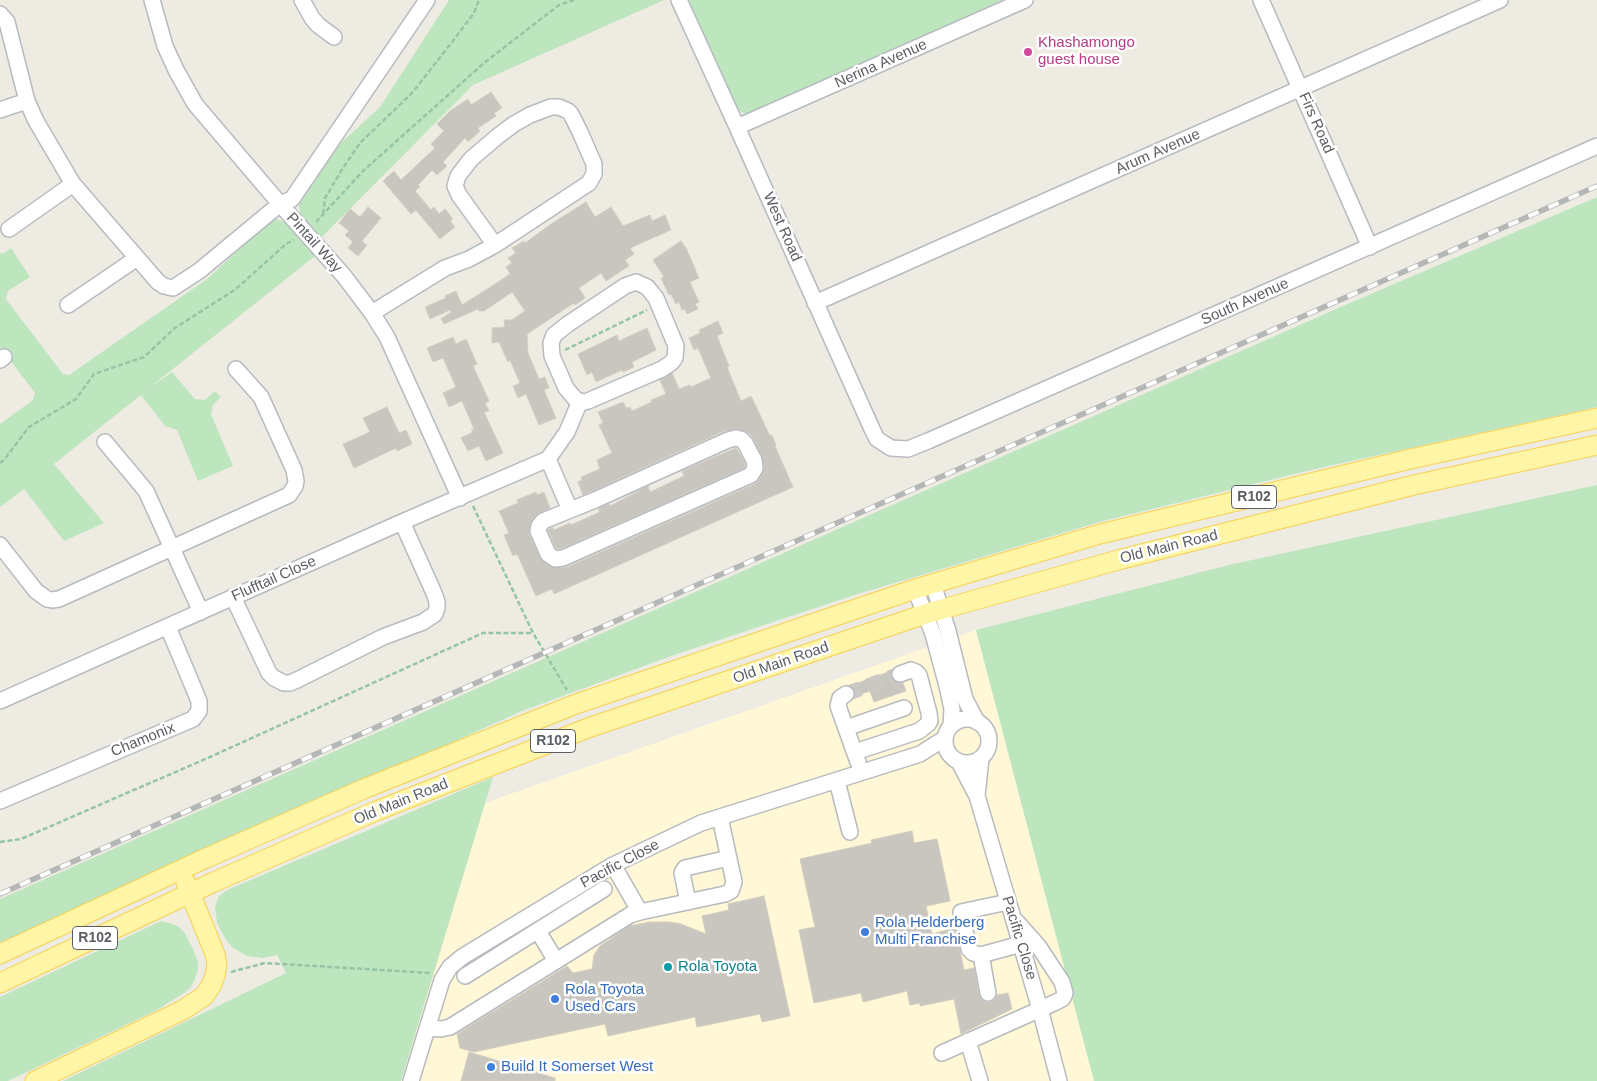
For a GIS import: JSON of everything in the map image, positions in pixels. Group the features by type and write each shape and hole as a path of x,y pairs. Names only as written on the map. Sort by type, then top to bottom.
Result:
{"main road":[{"name":"Old Main Road","path":"0,954 181,870 366,788 576,704 915,589 1100,534 1406,460 1597,418"},
{"name":"Old Main Road","path":"0,983 191,893 376,811 588,728 933,612 1118,560 1414,485 1597,445"},
{"path":"35,1081 183,1010 204,996 211,986 215,976 215,954 181,870"}],"street":[{"name":"Pintail Way","path":"152,0 165,46 195,104 344,276 372,313 387,337 464,496"},
{"path":"302,0 318,25 334,37"},
{"path":"0,14 7,22 27,101 36,121 73,184 158,282 173,288 199,271 280,204 292,199 427,0"},
{"name":"West Road","path":"679,0 872,429 877,439 891,448"},
{"name":"Nerina Avenue","path":"737,127 1025,0"},
{"name":"Firs Road","path":"1261,0 1370,247"},
{"name":"Arum Avenue","path":"815,304 1500,0"},
{"path":"0,110 27,101"},
{"path":"372,313 445,268 469,259 495,245 583,188 592,178 595,170 594,164 580,132 568,111 559,107 551,107 514,124 471,159 458,176 456,186 459,195 495,245"},
{"name":"South Avenue","path":"891,448 908,449 928,441 1597,146"},
{"path":"9,229 73,184"},
{"path":"68,305 137,258"},
{"path":"636,282 651,291 676,346 675,358 662,369 588,401 580,401 573,398 566,388 552,356 550,350 551,343 559,330 630,283 636,282"},
{"path":"0,545 36,591 46,599 59,599 284,498 295,486 294,470 265,404 236,370"},
{"path":"570,510 548,459 567,432 580,401"},
{"path":"732,438 739,438 744,441 755,464 754,472 747,477 564,558 555,559 548,554 538,528 543,521 570,510 732,438"},
{"path":"105,442 146,491 201,612"},
{"name":"Flufftail Close","path":"0,701 548,459"},
{"path":"233,597 269,673 284,683 297,680 383,636 423,622 435,614 437,602 434,593 402,522"},
{"path":"933,584 933,612 952,709 946,748 955,759 976,796"},
{"path":"915,589 948,631 964,699 977,722"},
{"name":"Chamonix","path":"0,801 193,718 199,711 199,701 168,627"},
{"path":"854,752 919,731 930,721 919,675 911,670 900,674"},
{"path":"846,694 840,698 838,703 861,773"},
{"path":"846,728 904,708"},
{"path":"920,754 948,732 958,721 966,719 983,726 988,736 987,748 981,758 976,796"},
{"path":"920,754 971,762 981,758"},
{"name":"Pacific Close","path":"411,1081 445,974 462,957 613,865 701,823 920,754"},
{"path":"837,780 850,832"},
{"name":"Pacific Close","path":"976,796 1040,1009 1059,1081"},
{"path":"428,1028 442,1029 450,1027 630,915 726,894 731,891 734,882 720,817"},
{"path":"688,902 682,876 683,871 688,867 729,858"},
{"path":"613,865 640,912"},
{"path":"465,976 604,889"},
{"path":"942,1053 1062,999 1065,993 1062,982 1039,947 1010,909 961,912 969,949 973,953 981,955 1021,944"},
{"path":"538,931 556,961"},
{"path":"981,955 988,993"},
{"path":"968,1041 980,1081"}],"path":[{"path":"322,215 325,198 342,168 360,143 412,93 474,13 479,0"},
{"path":"552,356 659,305"},
{"path":"464,496 533,633 576,704"},
{"path":"0,842 21,839 210,757 483,633 533,633"},
{"path":"215,976 265,963 445,974"}],"shaded area":[{"path":"976,630 1094,1081 401,1081 485,803"}],"green space":[{"path":"449,0 664,0 473,85 320,239 301,216 300,199 330,153 380,107"},
{"path":"687,0 1008,0 750,114 746,114 735,106"},
{"path":"1597,197 1597,407 1315,469 1103,521 861,593 674,655 522,711 0,946 0,899 1352,302"},
{"path":"276,219 285,222 315,256 149,388 172,372 195,399 205,400 215,391 221,397 213,405 211,414 233,466 198,481 177,430 165,426 141,395 54,464 104,523 64,541 24,489 0,507 0,424 33,400 35,393 0,347 0,252 2,254 11,248 30,277 8,291 6,299 63,374 69,375 207,279 268,223"},
{"path":"1597,485 1597,1081 1094,1081 976,630 1229,565"},
{"path":"493,777 401,1081 63,1081 286,973 277,955 263,958 247,956 233,948 226,940 217,923 215,907 219,896 227,890"},
{"path":"161,921 179,927 192,947 198,962 198,969 190,988 157,1010 8,1081 0,1081 0,997"}],"building":[{"path":"491,92 502,108 494,113 496,116 478,128 480,131 468,142 465,138 443,162 447,166 437,175 432,170 415,191 431,210 434,207 439,214 445,209 453,219 450,221 455,227 440,239 416,210 411,214 383,181 394,171 401,180 435,148 431,144 444,131 437,124 450,111 468,99 471,105"},
{"path":"586,202 595,217 611,207 623,226 650,215 652,221 665,215 671,230 630,248 634,254 625,260 629,266 606,281 601,273 579,288 585,298 575,305 574,303 527,334 528,353 539,379 545,377 549,388 544,390 556,418 539,425 526,394 518,398 513,386 520,383 510,360 508,362 499,342 492,343 492,328 505,327 504,320 512,320 525,311 512,292 484,311 479,311 478,309 444,324 441,319 451,312 450,310 430,319 425,307 446,298 445,296 456,291 462,305 492,286 510,274 506,267 512,263 508,258 516,253 512,248 524,241 525,243"},
{"path":"368,207 381,218 362,241 367,245 358,256 348,248 353,242 345,235 349,231 339,223 350,209 360,217"},
{"path":"681,241 699,278 690,282 699,302 695,304 698,309 687,314 685,309 682,310 679,302 676,304 671,294 669,295 661,278 664,277 653,260"},
{"path":"718,321 723,333 717,336 741,401 751,396 770,436 772,435 793,487 554,594 552,589 536,596 517,554 513,556 504,535 509,533 499,511 518,503 517,500 536,492 537,495 544,492 550,508 536,515 530,524 529,534 540,558 550,567 556,568 567,567 755,484 759,480 764,467 762,456 752,436 747,432 737,429 724,431 583,495 578,482 582,480 581,477 600,469 597,460 612,453 599,425 603,423 598,412 623,402 626,408 630,407 632,411 652,402 651,400 666,394 660,380 672,373 679,389 690,385 691,387 711,378 698,348 694,350 689,338 700,333 699,330"},
{"path":"647,328 656,350 632,362 634,367 623,372 622,370 596,382 592,372 587,375 578,354 617,335 619,341"},
{"path":"453,337 456,344 466,339 477,364 473,366 489,401 485,403 489,411 484,412 503,453 486,461 479,446 468,451 461,438 473,432 471,430 474,429 462,401 449,407 443,393 456,387 443,358 433,362 427,348"},
{"path":"387,407 399,433 406,430 412,444 397,451 396,448 354,468 343,444 370,432 363,418"},
{"path":"736,448 745,463 744,468 560,549 556,548 549,529 553,527 554,530 570,523 571,525 600,512 598,509 609,504 610,506 648,486 650,492 684,476 682,471"},
{"path":"891,671 891,677 894,681 903,683 906,691 874,702 870,691 855,696 854,689 850,686"},
{"name":"Rola Helderberg Multi Franchise","path":"912,831 914,843 937,839 950,901 926,906 932,934 955,928 964,970 974,968 981,999 985,1002 990,1002 997,995 1008,993 1012,1009 961,1034 954,999 920,1006 920,1003 910,1005 907,991 863,1002 861,993 814,1003 799,930 815,927 800,859 872,843 871,840"},
{"name":"Rola Toyota","path":"764,896 790,1016 762,1022 760,1014 697,1027 695,1017 608,1036 605,1024 474,1052 460,1048 457,1034 567,966 573,973 592,969 594,955 600,946 629,926 650,922 669,922 681,924 706,934 702,916 729,910 728,904"},
{"name":"Build It Somerset West","path":"469,1052 555,1078 555,1081 461,1081"}],"tunnel":[{"path":"846,694 900,674"}],"railway":[{"path":"0,894 1597,186"}],"place":[{"name":"Khashamongo guest house","path":"1028,52"},
{"name":"Rola Helderberg Multi Franchise","path":"865,932"},
{"name":"Rola Toyota","path":"668,967"},
{"name":"Rola Toyota Used Cars","path":"555,999"},
{"name":"Build It Somerset West","path":"491,1067"}]}
